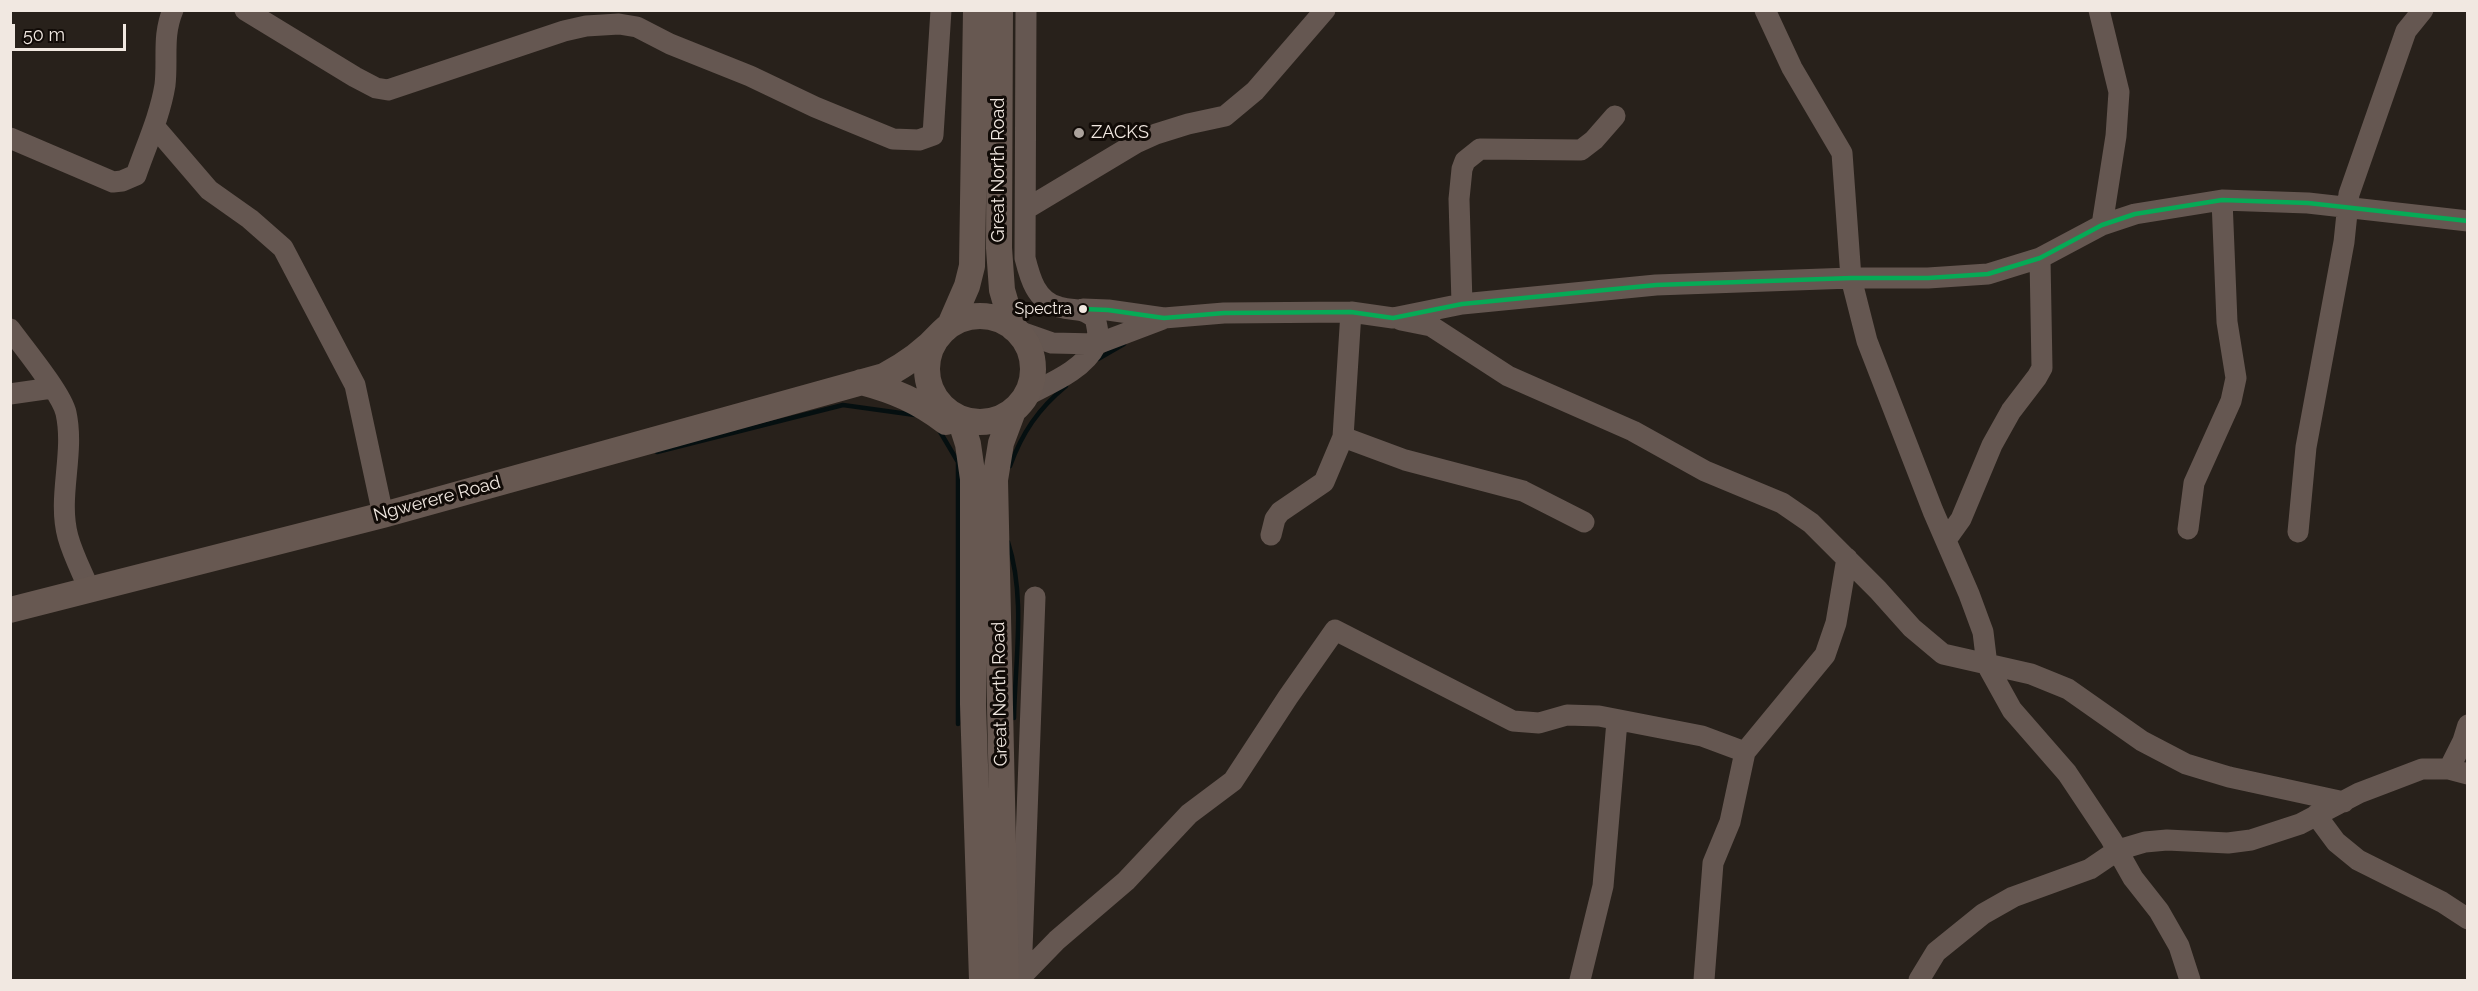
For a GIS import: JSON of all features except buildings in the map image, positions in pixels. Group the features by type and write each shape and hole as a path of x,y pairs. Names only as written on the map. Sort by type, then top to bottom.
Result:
{"main road":[{"name":"Great North Road","path":"946,328 967,286 972,266 976,10"},
{"name":"Great North Road","path":"1000,10 999,248 1002,290 1014,329"},
{"path":"861,382 891,390 921,404 969,422 987,423 1019,404 1032,377 1028,346 1004,321 971,316 946,328 930,355 928,372 935,397 956,417"},
{"name":"Ngwerere Road","path":"10,610 382,515 884,376 906,365 926,350 946,328"},
{"path":"921,404 946,423 968,448"},
{"name":"Great North Road","path":"1002,980 995,480 1000,443 1019,404"},
{"name":"Great North Road","path":"956,417 968,448 973,479 974,704 1002,980"}],"street":[{"path":"10,138 113,182 136,175 154,126 164,87 164,56 168,24 173,10"},
{"path":"245,10 356,77 376,88 388,90 564,31 586,26 619,24 637,27 670,44 750,76 815,107 893,139 919,140 933,135 940,10"},
{"path":"1026,10 1025,258 1030,279 1036,291 1047,301 1059,307 1108,310 1164,318 1224,314 1351,312 1431,326 1508,376 1633,431 1705,471 1782,502 1811,523 1911,628 1943,654 2031,674 2068,689 2142,741 2186,764 2269,787 2344,802"},
{"path":"1026,209 1136,143 1188,124 1225,116 1256,91 1325,10"},
{"path":"1765,10 1792,68 1842,153 1851,278 1867,341 1983,632 1987,665 2013,711 2067,773 2118,850 2133,878 2159,911 2179,946 2190,981"},
{"path":"2099,10 2118,92 2116,136 2102,225"},
{"path":"2298,532 2306,447 2344,242 2349,194 2406,31 2423,10"},
{"path":"1462,304 1459,215 1462,169 1465,161 1480,149 1581,150 1594,141 1615,116"},
{"path":"154,126 208,190 250,219 283,248 355,385 382,515"},
{"path":"1392,318 1462,304 1656,285 1851,278 1928,278 1988,274 2040,258 2102,225 2135,214 2222,200 2245,199 2348,207 2468,221"},
{"path":"2188,529 2194,483 2231,401 2236,378 2227,322 2222,200"},
{"path":"1947,540 1961,519 1992,445 2011,411 2042,368 2040,258"},
{"path":"1019,404 1082,363 1097,344 1098,333 1095,318 1083,309"},
{"path":"1271,535 1275,519 1280,512 1324,482 1343,437 1351,312"},
{"path":"1014,329 1052,343 1097,344 1164,318"},
{"path":"10,329 52,388 66,412 69,437 65,503 68,537 89,589"},
{"path":"10,394 52,388"},
{"path":"1343,437 1405,460 1523,491 1584,522"},
{"path":"1704,981 1713,863 1730,822 1745,752 1825,655 1836,623 1846,558"},
{"path":"1002,980 1035,597"},
{"path":"1002,980 1057,940 1126,881 1189,814 1233,781 1335,630 1513,721 1539,723 1567,715 1599,716 1702,736 1745,752"},
{"path":"1580,981 1603,886 1617,721"},
{"path":"1919,981 1935,952 1983,914 2013,897 2090,869 2118,850 2145,842 2167,840 2228,843 2251,840 2300,824 2359,793 2422,769 2458,772 2468,724"},
{"path":"2316,815 2336,842 2358,860 2442,902 2468,919"}],"waterway":[{"path":"1098,359 1124,344"},
{"path":"1010,466 1032,422 1066,386"},
{"path":"657,452 843,405 915,415"},
{"path":"939,430 958,462 958,724"},
{"path":"1008,542 1017,585 1018,607 1014,718"}],"transit line":[{"path":"1083,309 1164,318 1224,313 1351,312 1393,318 1462,304 1656,285 1851,278 1928,278 1988,274 2040,258 2102,225 2135,214 2222,200 2308,203 2468,221"}],"place":[{"name":"ZACKS","path":"1079,133"},
{"name":"Spectra","path":"1083,309"}]}
